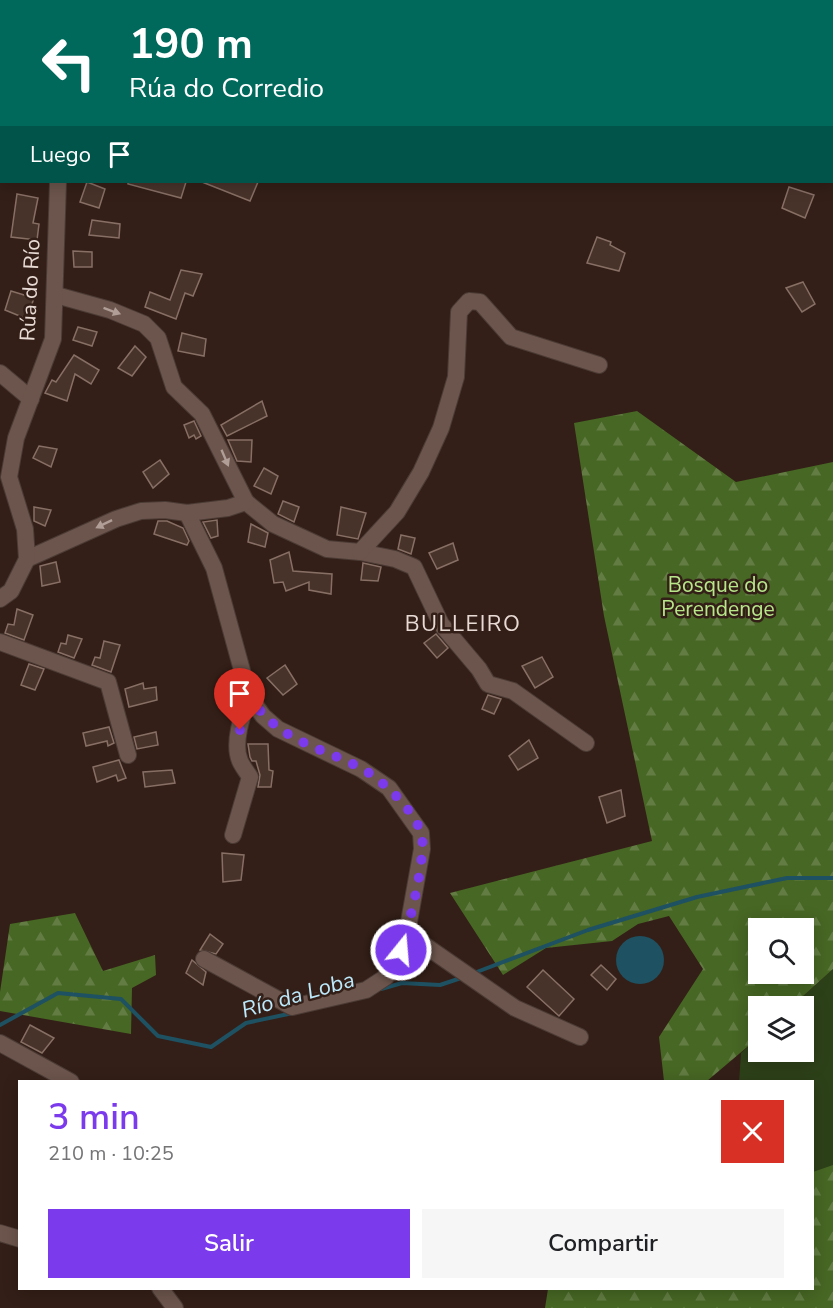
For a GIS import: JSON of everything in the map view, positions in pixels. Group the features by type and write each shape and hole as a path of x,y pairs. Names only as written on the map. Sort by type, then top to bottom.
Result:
{"street":[{"name":"Rúa do Río","path":"27,559 25,529 9,477 16,438 53,339 58,183"},
{"path":"56,295 144,324 158,338 174,387 202,414 246,502 273,524 327,549 360,552 395,559 414,567 441,624 479,669 488,684 513,691 586,743"},
{"path":"360,552 398,512 441,428 456,377 459,312 469,302 480,302 511,337 599,365"},
{"path":"0,373 31,399"},
{"path":"0,599 11,591 27,559 116,519 141,511 165,510 187,513 228,508 246,502"},
{"path":"187,513 214,568 249,696 263,716 278,729 361,768 389,788 407,810 421,833 422,849 407,933 387,977 366,990 292,1007 204,959"},
{"path":"0,642 108,682 128,755"},
{"path":"233,835 250,777 239,759 238,744 242,716 249,696"},
{"path":"407,933 515,1008 580,1037"},
{"path":"0,1043 67,1080"},
{"path":"0,1233 18,1238"},
{"path":"162,1290 175,1308"}],"green space":[{"name":"Bosque do Perendenge","path":"637,411 736,482 833,462 833,969 803,996 748,996 748,1046 708,1080 664,1080 659,1037 703,969 669,916 638,924 612,941 546,948 503,975 450,893 652,841 604,616 574,423"},
{"path":"75,913 103,971 155,955 156,975 132,988 131,1034 0,1011 0,992 10,924"},
{"path":"833,969 833,1215 814,1194 814,1080 739,1080 741,1053 748,1047 748,1062 814,1062 814,996 803,996"},
{"path":"833,1165 833,1308 545,1308 548,1290 814,1290 814,1172"}],"water":[{"path":"635,936 645,936 660,946 664,960 660,974 654,980 645,984 635,984 620,974 616,965 616,955 626,940"}],"building":[{"path":"87,183 105,189 99,208 80,202"},
{"path":"128,183 186,183 181,198"},
{"path":"205,183 258,183 250,201"},
{"path":"789,187 814,195 805,218 782,208"},
{"path":"17,194 38,198 33,223 39,224 37,240 11,237"},
{"path":"92,220 120,224 119,238 89,235"},
{"path":"597,237 611,242 610,245 625,253 619,271 587,263"},
{"path":"73,251 92,252 92,267 74,267"},
{"path":"181,270 202,274 193,296 185,293 176,319 145,307 150,292 170,300"},
{"path":"803,282 815,304 802,312 786,288"},
{"path":"11,291 34,298 27,319 5,310"},
{"path":"78,327 97,332 92,346 73,340"},
{"path":"182,333 206,339 204,356 178,351"},
{"path":"135,346 146,357 132,376 118,368"},
{"path":"74,355 99,370 91,384 75,374 67,401 45,393 52,380 56,382"},
{"path":"262,401 267,416 227,436 221,425"},
{"path":"194,421 201,436 196,439 194,435 189,438 184,425"},
{"path":"228,440 252,440 251,462 237,461"},
{"path":"39,446 57,449 51,467 33,458"},
{"path":"160,460 169,474 153,488 143,472"},
{"path":"264,468 278,476 271,494 254,486"},
{"path":"283,501 299,507 294,522 278,514"},
{"path":"34,507 51,510 45,526 34,521"},
{"path":"341,507 366,513 358,539 337,535"},
{"path":"217,520 218,536 211,538 203,522"},
{"path":"158,521 167,521 183,528 189,541 187,545 154,534"},
{"path":"251,524 268,533 265,547 248,542"},
{"path":"401,535 415,538 411,554 398,549"},
{"path":"453,543 458,560 437,569 429,553"},
{"path":"289,552 293,571 332,574 331,594 309,590 309,582 286,591 283,582 274,583 270,560"},
{"path":"56,562 60,582 42,586 40,566"},
{"path":"363,563 381,567 378,581 361,580"},
{"path":"17,609 33,615 24,640 5,633 8,624 14,625"},
{"path":"436,634 448,648 437,658 424,643"},
{"path":"68,635 82,639 74,658 58,652 61,643 66,644"},
{"path":"104,641 120,645 111,672 92,665 95,657 100,658"},
{"path":"542,657 553,677 535,688 522,666"},
{"path":"29,664 44,669 35,690 21,685"},
{"path":"285,665 297,684 283,695 267,678"},
{"path":"143,683 144,689 156,687 157,700 129,707 125,689"},
{"path":"488,695 501,699 494,714 482,709"},
{"path":"109,727 114,743 108,746 107,741 86,746 83,733"},
{"path":"156,732 158,745 137,749 134,737"},
{"path":"529,740 538,758 518,770 509,756"},
{"path":"248,744 268,744 269,770 273,771 271,787 258,787 260,775 256,761 252,761 250,757"},
{"path":"119,760 126,778 118,781 116,775 97,782 93,767"},
{"path":"172,770 175,783 145,787 143,772"},
{"path":"621,790 625,816 607,823 599,797"},
{"path":"222,853 244,855 241,880 223,882"},
{"path":"210,934 223,944 216,954 200,950"},
{"path":"192,960 206,972 203,985 186,973"},
{"path":"601,965 616,979 607,990 591,975"},
{"path":"543,970 574,999 559,1016 527,987"},
{"path":"30,1025 54,1038 42,1053 21,1042"}],"waterway":[{"name":"Río da Loba","path":"474,973 588,930 697,897 787,878 833,878"},
{"name":"Río da Loba","path":"381,989 402,983 440,985 461,978"},
{"name":"Río da Loba","path":"0,1025 58,993 121,999 158,1036 211,1047 246,1023 293,1013"}],"district":[{"name":"BULLEIRO","path":"463,624"}],"route":[{"path":"240,730 249,696 263,716 278,729 361,768 389,788 407,810 421,833 422,849 407,933 401,950"}]}
